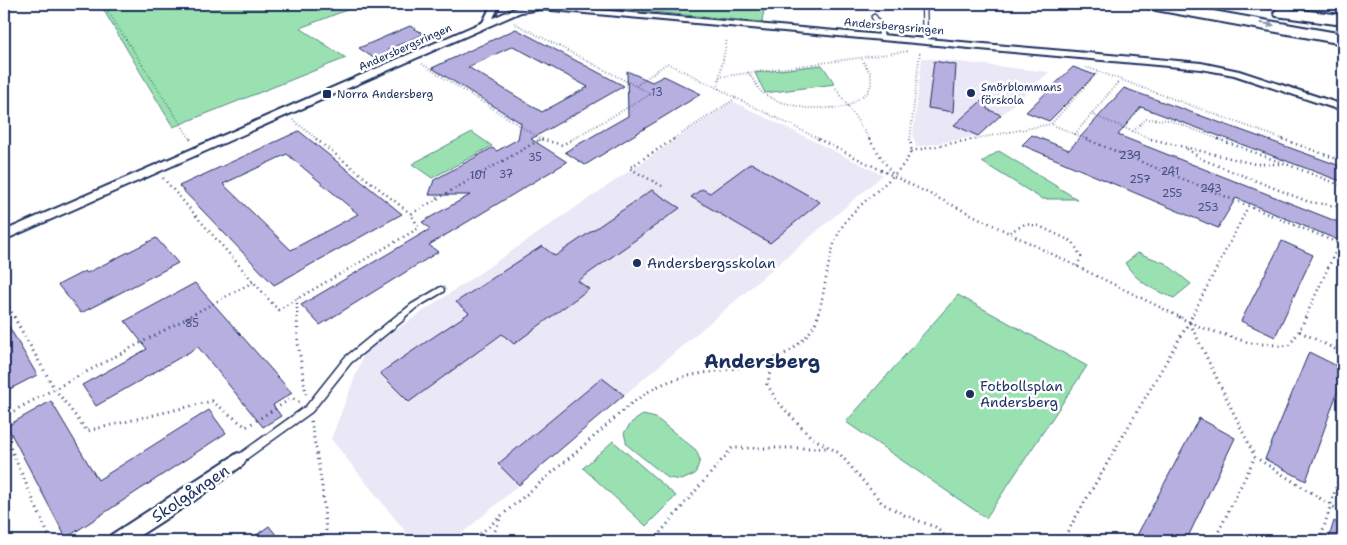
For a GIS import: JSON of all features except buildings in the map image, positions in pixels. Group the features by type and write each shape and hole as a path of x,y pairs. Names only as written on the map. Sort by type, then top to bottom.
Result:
{"highway":[{"path":"1150,4 1343,39"},
{"path":"1203,4 1343,20"},
{"path":"1284,4 1343,10"}],"street":[{"path":"486,24 496,4"},
{"name":"Andersbergsringen","path":"4,236 486,24 519,10 541,5 1201,66 1236,73 1343,108"},
{"name":"Skolgången","path":"117,541 189,495 238,460"}],"lane":[{"path":"921,40 924,4"},
{"path":"874,17 881,28 881,37"},
{"path":"238,460 309,408 348,360 414,306 442,290"}],"path":[{"path":"103,4 198,150"},
{"path":"420,62 542,139 562,145 651,94 511,21"},
{"path":"719,89 719,77 727,39"},
{"path":"472,541 646,392 665,383 693,375 763,363 790,350 806,337 817,320 826,290 830,260 837,236 847,216 894,175 911,151 910,136 921,40"},
{"path":"719,77 920,50"},
{"path":"748,72 762,92 777,101 816,110 848,106 868,92 871,85 871,74 860,58"},
{"path":"636,86 667,64 1189,322 1224,336 1250,343 1289,346 1299,332 1339,244"},
{"path":"1083,66 1343,161"},
{"path":"1051,124 1098,72"},
{"path":"1075,134 1093,115 1120,80"},
{"path":"836,88 894,175"},
{"path":"662,186 629,168 736,98"},
{"path":"1093,115 1157,142 1184,146 1256,164 1286,164"},
{"path":"1133,132 1146,119 1169,120 1343,186"},
{"path":"163,178 278,310 419,228 411,214 292,120"},
{"path":"911,151 1051,124 1343,246"},
{"path":"411,214 542,139"},
{"path":"1184,146 1204,160 1309,202 1343,207"},
{"path":"1062,541 1189,322 1248,206"},
{"path":"1009,233 1025,224 1039,226 1057,233 1073,242 1081,257 1078,267"},
{"path":"4,416 254,282"},
{"path":"4,299 54,388 87,431 212,401 246,428 292,398 309,408"},
{"path":"1189,322 1255,457 1343,513"},
{"path":"1299,332 1343,353"},
{"path":"776,358 766,384 777,401 811,437 839,453 882,503 904,515 935,527 951,541"},
{"path":"4,433 51,541"},
{"path":"653,541 732,448 830,448"},
{"path":"1214,541 1255,457"},
{"path":"1320,541 1343,464"},
{"path":"491,541 502,515"}],"shaded area":[{"name":"Smörblommans förskola","path":"922,58 1049,72 978,136 916,147 913,135"},
{"name":"Andersbergsskolan","path":"732,101 883,175 453,541 413,541 331,439 365,351"}],"green space":[{"path":"100,4 362,4 300,28 346,58 173,127"},
{"path":"565,4 765,4 762,22"},
{"path":"822,65 835,84 765,93 755,73"},
{"path":"472,132 492,146 432,178 412,164"},
{"path":"999,151 1077,199 1042,199 982,162"},
{"path":"1138,253 1165,263 1191,284 1174,298 1152,288 1140,280 1125,263"},
{"name":"Fotbollsplan Andersberg","path":"958,295 1087,366 986,518 846,422"},
{"path":"643,415 656,418 696,450 700,460 695,474 682,480 668,478 627,445 624,433 632,422"},
{"path":"613,441 676,496 646,526 583,468"}],"place":[{"name":"Smörblommans förskola","path":"971,93"},
{"name":"Norra Andersberg","path":"327,94"},
{"name":"Andersbergsskolan","path":"637,263"},
{"name":"Fotbollsplan Andersberg","path":"970,394"}],"district":[{"name":"Andersberg","path":"762,361"}]}
